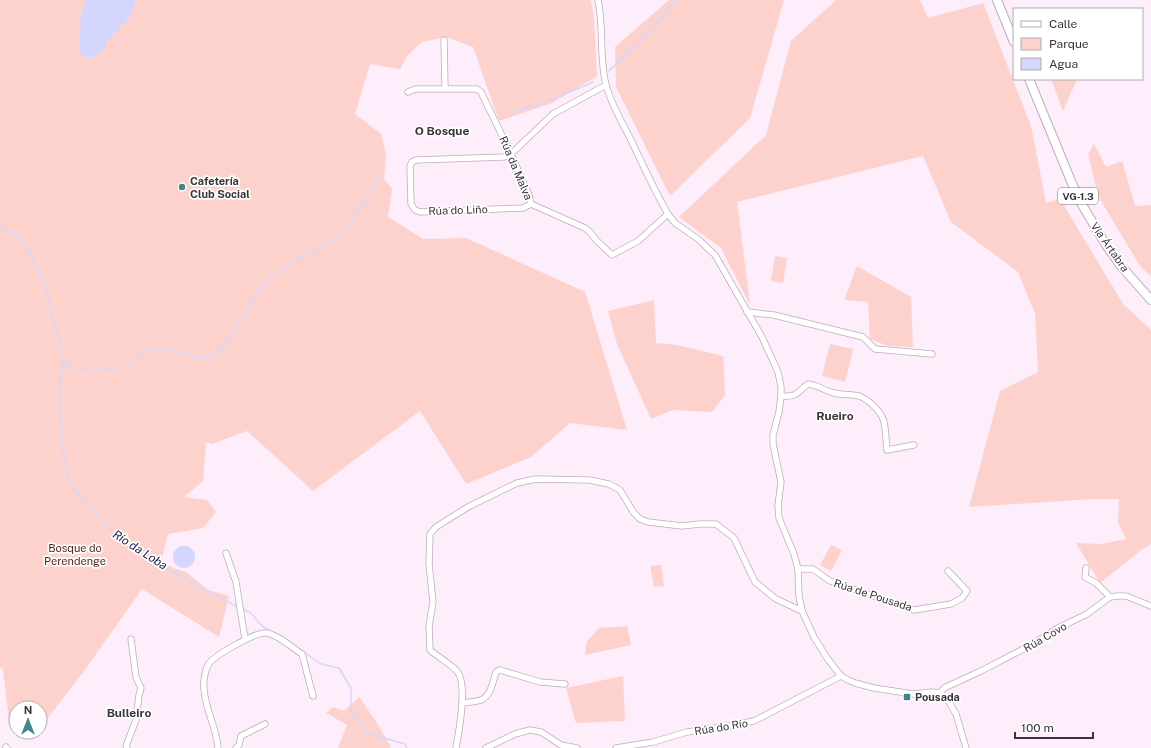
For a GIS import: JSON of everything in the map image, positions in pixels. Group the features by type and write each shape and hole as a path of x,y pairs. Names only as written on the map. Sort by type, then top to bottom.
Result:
{"highway":[{"path":"997,0 1013,40"},
{"name":"Vía Ártabra","path":"1029,80 1070,181 1081,203 1117,261 1151,300"}],"street":[{"path":"598,0 606,85 621,121 668,214 675,223 698,239 715,255 762,337 778,372 781,396 779,412 772,435 781,482 778,506 779,518 794,554 798,569 798,596 802,611 814,637 823,653 841,676 855,683 896,692 913,694 932,692 940,693 949,702 956,714 966,748"},
{"path":"444,40 444,88"},
{"path":"511,154 553,114 606,85"},
{"name":"Rúa da Malva","path":"408,92 415,89 444,88 477,89 481,92 511,154 529,195 531,204 585,228 612,255 638,241 668,214"},
{"name":"Rúa do Liño","path":"511,154 504,157 416,160 412,162 410,166 411,204 415,210 420,212 523,208 531,204"},
{"path":"747,312 774,315 862,337 875,349 932,354"},
{"path":"781,396 794,395 808,384 836,394 851,394 861,397 869,401 884,420 887,450 914,445"},
{"path":"456,748 462,712 462,682 456,671 430,650 429,626 433,602 429,564 430,534 436,527 468,507 517,483 536,479 589,480 610,484 620,490 634,513 640,519 648,522 682,526 716,524 734,538 755,582 776,599 802,611"},
{"path":"226,553 236,582 245,639"},
{"path":"1086,568 1085,577 1096,583 1110,597 1126,596 1151,606"},
{"name":"Rúa de Pousada","path":"798,569 813,569 830,581 914,610 951,604 962,598 967,591 948,571"},
{"name":"Rúa Covo","path":"940,693 944,688 983,670 1031,645 1058,628 1087,614 1110,597"},
{"path":"218,748 218,741 206,703 204,688 205,676 208,664 213,659 245,639 265,633 275,635 302,654 313,696"},
{"path":"126,748 136,720 141,688 136,677 131,638"},
{"path":"462,703 482,700 486,697 490,692 496,672 500,670 540,682 565,684"},
{"name":"Rúa do Río","path":"616,748 653,742 687,732 754,721 841,676"},
{"path":"236,748 239,744 241,736 265,724"},
{"path":"486,748 515,734 530,730 541,732 561,745 577,748"}],"green space":[{"name":"Bosque do Perendenge","path":"0,0 590,0 594,19 597,76 552,103 499,121 473,47 446,37 422,42 407,56 400,69 370,64 355,114 381,134 386,155 384,179 392,189 388,217 423,239 466,238 585,292 627,430 570,423 531,457 466,484 420,411 313,491 247,431 212,444 206,442 203,481 184,497 207,500 216,512 203,528 168,534 161,561 173,568 186,572 208,590 229,596 219,637 142,589 84,671 48,718 48,700 8,700 8,712 3,669 0,667"},
{"path":"669,0 784,0 750,118 670,196 616,87 615,47"},
{"path":"836,0 920,0 928,18 983,3 1031,126 1046,203 1060,199 1123,304 1151,330 1151,544 1141,550 1100,583 1076,543 1101,544 1126,539 1118,522 1119,499 1093,499 969,507 1000,391 1038,372 1035,314 1018,272 951,222 923,156 737,202 750,305 721,248 679,217 766,135 791,41"},
{"path":"1051,80 1077,80 1063,111"},
{"path":"1094,144 1106,167 1122,161 1135,206 1151,205 1151,276 1140,266 1098,196 1088,154"},
{"path":"775,256 787,258 783,283 771,281"},
{"path":"857,266 911,297 913,347 888,346 870,339 868,302 844,300"},
{"path":"654,300 656,343 677,345 723,356 725,395 712,412 673,410 651,419 617,344 608,311"},
{"path":"830,344 853,349 845,382 822,376"},
{"path":"831,545 842,550 831,571 820,565"},
{"path":"661,565 664,586 654,587 650,566"},
{"path":"627,626 631,645 585,655 587,641 599,628"},
{"path":"623,676 625,721 576,723 566,688"},
{"path":"359,697 391,747 338,748 347,725 326,713 333,707 344,711"}],"water":[{"path":"86,0 136,0 129,18 106,42 105,48 94,57 86,57 81,54 79,49 80,21 83,6"},
{"path":"184,546 192,549 195,557 192,565 184,568 176,565 173,557 176,549"}],"waterway":[{"path":"609,71 648,34 676,0"},
{"path":"515,112 556,98 593,82"},
{"path":"129,364 141,354 155,348 173,350 187,355 204,358 211,356 220,350 237,327 251,301 267,280 295,261 320,249 344,229 365,201 378,175"},
{"name":"Río da Loba","path":"0,226 17,236 32,256 46,291 61,346 62,363 59,396 63,452 70,484 114,534 147,557 190,582 238,607"},
{"path":"63,363 74,369 98,370 121,367"},
{"name":"Río da Loba","path":"241,608 251,613 262,626 271,631"},
{"name":"Río da Loba","path":"291,643 321,664 339,668 351,688 351,711 367,733 405,744 407,748"}],"place":[{"name":"Cafetería Club Social","path":"182,187"},
{"name":"Pousada","path":"907,697"}],"district":[{"name":"O Bosque","path":"442,131"},
{"name":"Rueiro","path":"835,416"},
{"name":"Bulleiro","path":"129,713"}]}
